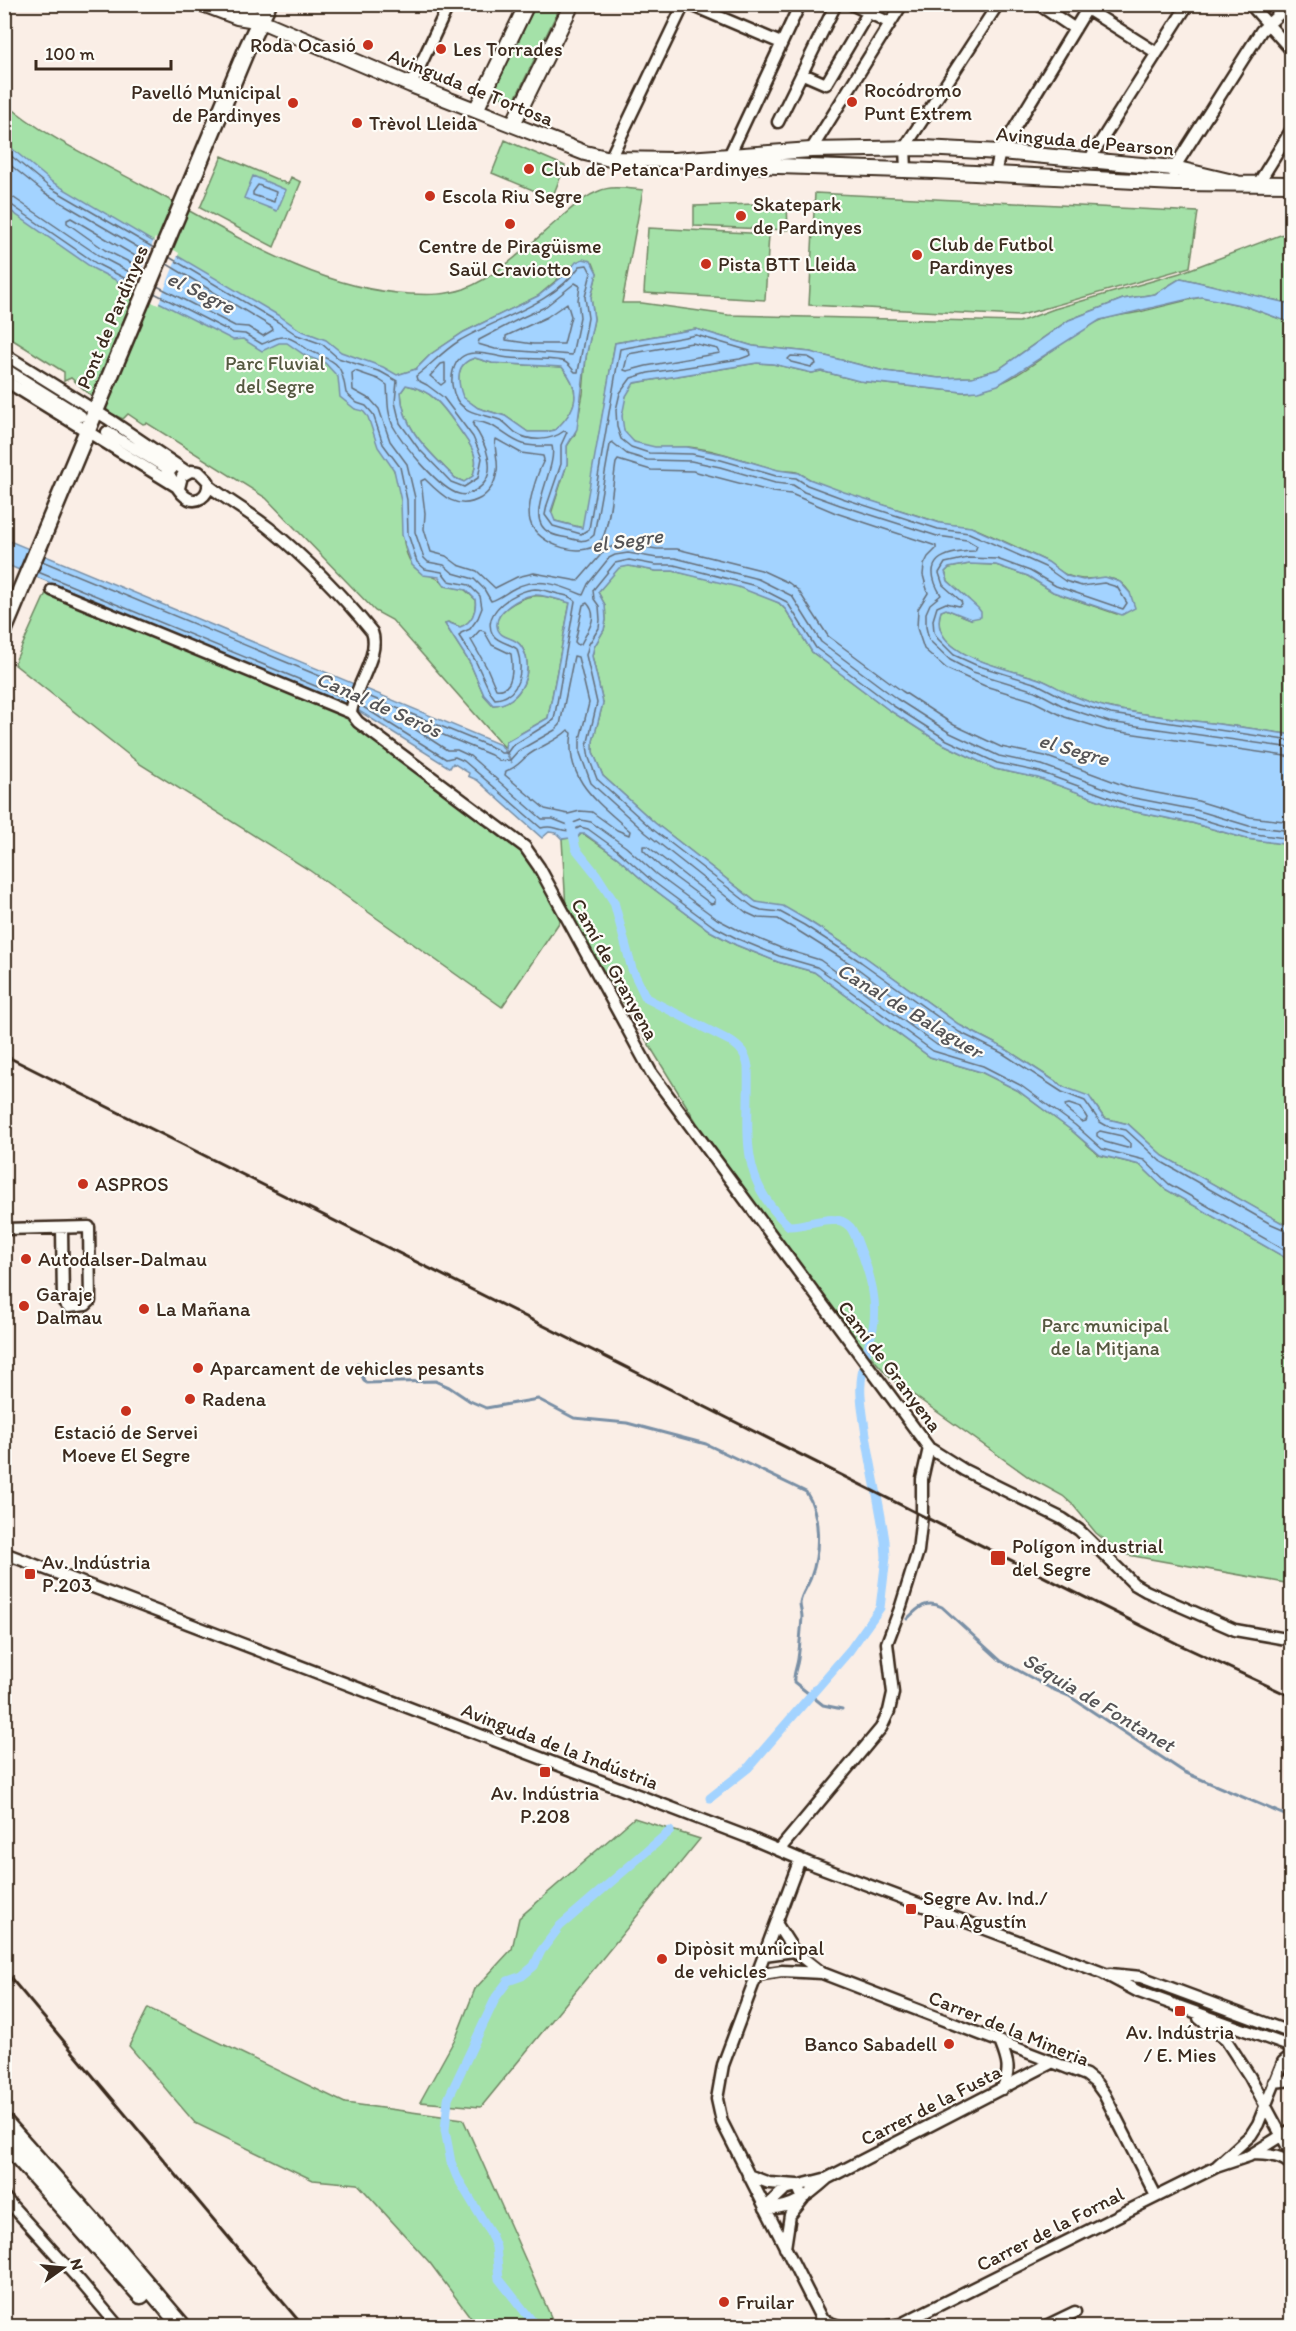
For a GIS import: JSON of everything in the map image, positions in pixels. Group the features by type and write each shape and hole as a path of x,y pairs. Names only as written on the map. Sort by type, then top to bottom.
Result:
{"highway":[{"path":"4,2122 182,2326"},
{"path":"4,2141 168,2326"}],"main road":[{"name":"Pont de Pardinyes","path":"4,630 268,4"}],"street":[{"name":"Avinguda de Tortosa","path":"203,4 237,17 261,21"},
{"name":"Avinguda de Tortosa","path":"232,4 261,21 411,85 585,153 610,159 727,160"},
{"path":"411,85 449,4"},
{"path":"476,110 527,4"},
{"path":"513,124 572,4"},
{"path":"610,159 684,4"},
{"path":"689,4 781,43"},
{"path":"727,160 800,4"},
{"path":"778,122 836,4"},
{"path":"851,4 890,23"},
{"path":"796,167 816,150 902,4"},
{"path":"906,170 906,147 998,4"},
{"path":"1038,4 1075,29"},
{"path":"1089,160 1188,4"},
{"path":"1250,4 1292,51"},
{"path":"1176,183 1174,168 1261,31 1290,4"},
{"path":"995,174 1000,152 1088,7 1156,53"},
{"path":"803,74 826,84 868,13"},
{"path":"1258,184 1292,129"},
{"name":"Avinguda de Pearson","path":"727,160 816,150 906,147 1000,152 1174,168 1237,183"},
{"path":"816,150 814,160 819,168"},
{"name":"Avinguda de Pearson","path":"727,160 819,168 1176,183 1291,184"},
{"path":"5,374 7,354 97,408 187,472"},
{"path":"5,374 81,416"},
{"path":"5,374 87,432 179,488"},
{"path":"107,432 165,467 203,474 206,490"},
{"path":"165,467 188,499 197,499 206,490"},
{"path":"179,488 180,479 187,472"},
{"path":"206,490 223,497 270,529 344,597 372,632 373,651 351,711"},
{"name":"Camí de Granyena","path":"52,590 351,711 358,722 525,847 539,867 652,1074 929,1448 964,1470 1049,1511 1079,1530 1134,1584 1146,1591 1235,1630 1292,1640"},
{"path":"4,1229 89,1227 90,1301 86,1305 68,1307 63,1302 62,1228"},
{"path":"779,1850 881,1728 890,1711 894,1684 887,1643 918,1551 922,1515 922,1479 929,1448"},
{"name":"Avinguda de la Indústria","path":"4,1553 1103,1973 1139,1992 1191,2012 1292,2047"},
{"path":"800,1859 723,2065 717,2099 722,2122 824,2323 839,2326"},
{"name":"Carrer de la Mineria","path":"776,1923 794,1951 822,1973 1086,2075 1104,2094 1156,2196"},
{"path":"764,1955 794,1951"},
{"path":"764,1955 782,1971"},
{"name":"Carrer de la Mineria","path":"756,1975 782,1971 822,1973"},
{"name":"Avinguda de la Indústria","path":"1103,1973 1141,1977 1290,2035"},
{"path":"1191,2012 1226,2040 1266,2106 1292,2155"},
{"path":"1001,2044 1010,2067 1002,2089"},
{"name":"Carrer de la Fornal","path":"1216,2167 1258,2124 1283,2062 1292,2055"},
{"name":"Carrer de la Fusta","path":"785,2248 790,2215 803,2199 828,2178 1051,2063"},
{"path":"1274,2082 1292,2080"},
{"name":"Carrer de la Fornal","path":"889,2326 900,2325 1156,2196 1216,2167 1252,2154 1292,2128"},
{"path":"1244,2140 1252,2154 1276,2156 1287,2160 1292,2166"},
{"name":"Carrer de la Fusta","path":"748,2175 769,2183 797,2185"},
{"name":"Carrer de la Fusta","path":"765,2208 780,2192 797,2185 828,2178"},
{"path":"797,2185 803,2199"},
{"path":"4,2197 118,2326"},
{"name":"Carrer de la Fusta","path":"765,2208 784,2207 803,2199"},
{"path":"1046,2326 1075,2312"}],"green space":[{"path":"536,5 561,5 513,103 493,93"},
{"name":"Parc Fluvial del Segre","path":"4,102 54,138 272,255 339,281 374,290 431,294 464,289 502,267 582,200 604,189 615,188 643,190 622,303 642,303 728,315 1019,322 1054,309 1180,273 1291,231 1291,304 1181,278 1155,294 1123,299 1069,320 999,369 972,377 939,378 884,371 810,352 753,346 696,329 615,343 583,528 555,521 551,514 567,464 567,446 575,434 594,319 591,298 597,273 593,263 573,266 538,296 464,332 431,354 416,369 397,375 372,425 377,441 395,471 402,506 405,546 412,564 419,571 437,578 445,586 464,589 475,599 474,612 468,623 460,627 448,622 445,624 470,663 484,695 493,705 512,699 519,692 524,683 527,664 521,646 498,631 496,625 498,618 507,608 527,597 547,597 570,603 548,718 506,742 505,748 392,620 375,611 266,498 147,423 143,424 128,414 123,419 112,414 71,378 64,381 64,372 5,335"},
{"name":"Club de Petanca Pardinyes","path":"505,140 565,166 552,198 492,173"},
{"path":"222,156 288,184 291,177 301,182 274,247 200,208"},
{"name":"Club de Futbol Pardinyes","path":"815,193 1198,212 1190,267 1018,316 809,305"},
{"name":"Skatepark de Pardinyes","path":"787,203 788,230 694,226 694,206"},
{"name":"Pista BTT Lleida","path":"648,228 769,234 765,300 644,293"},
{"path":"1202,297 1245,306 1291,323 1291,735 1137,713 1099,705 1071,695 1039,679 973,658 958,650 946,639 939,626 941,611 946,609 971,619 969,600 948,581 945,572 949,568 969,564 996,565 1028,576 1053,592 1117,614 1130,593 1117,580 1069,576 1046,561 976,529 940,523 859,498 811,480 797,472 777,470 722,453 689,447 659,448 638,444 626,435 623,428 624,403 634,383 757,363 773,364 812,373 821,371 859,381 963,392 983,389 1018,374 1099,321"},
{"path":"475,358 492,363 562,367 569,376 575,392 572,408 555,430 528,432 505,416 478,408 462,397 459,385 461,368 468,360"},
{"path":"406,385 425,392 439,403 470,444 476,465 473,476 464,482 455,478 436,459 412,429 406,418 401,392"},
{"path":"629,566 656,571 673,571 727,583 754,591 779,603 786,610 812,652 889,710 939,742 995,769 1039,778 1126,810 1192,823 1247,839 1291,845 1291,1228 1163,1156 1128,1124 1104,1118 1092,1100 1064,1087 1004,1048 961,1026 865,957 807,920 756,902 655,823 603,776 593,752 593,741 603,703 592,656 606,620 605,605 598,592 619,567"},
{"name":"Parc municipal de la Mitjana","path":"50,584 95,602 347,718 515,841 566,909 562,839 578,837 582,833 618,858 647,884 710,931 736,945 778,962 814,972 930,1057 981,1072 1017,1090 1071,1130 1099,1155 1140,1165 1165,1189 1291,1261 1291,1584 1128,1555 1096,1533 1063,1496 1030,1478 891,1379 844,1326 697,1123 567,911 502,1007 309,870 140,764 14,664"},
{"path":"634,1818 700,1839 481,2107 420,2102 457,2035 475,1989 512,1949 519,1918"},
{"path":"148,2008 345,2103 463,2119 555,2326 477,2326 430,2263 358,2184 313,2180 195,2123 129,2046"}],"water":[{"path":"4,142 52,182 300,330 326,340 341,352 383,367 397,375 416,369 431,354 464,332 538,296 567,273 576,262 583,259 591,261 597,273 591,297 594,319 586,357 577,429 567,446 567,464 551,511 555,521 582,528 615,343 696,329 753,346 810,352 884,371 939,378 972,377 999,369 1069,320 1123,299 1155,294 1181,278 1291,304 1291,323 1245,306 1202,297 1100,320 998,385 978,391 963,392 859,381 821,371 812,373 773,364 757,363 634,383 626,396 622,416 624,431 634,442 655,447 687,447 723,454 778,470 799,473 844,492 940,523 971,527 1048,562 1067,576 1083,580 1105,577 1120,582 1130,593 1135,608 1122,615 1053,592 1028,576 996,565 969,564 949,568 945,572 948,581 978,608 981,617 971,619 946,609 941,611 940,626 946,639 958,650 974,658 1047,682 1099,705 1137,713 1291,735 1291,845 1247,839 1192,823 1126,810 1038,778 995,769 939,742 889,710 812,652 786,610 779,603 738,587 673,571 656,571 629,566 619,568 598,592 605,605 606,620 592,656 603,703 593,741 593,752 603,776 655,823 756,902 783,906 807,920 865,957 961,1026 1004,1048 1064,1087 1089,1096 1104,1118 1128,1124 1163,1156 1291,1228 1291,1261 1165,1189 1140,1165 1100,1155 1071,1130 1017,1090 981,1072 930,1057 814,972 778,962 736,945 710,931 585,834 562,839 556,833 549,832 542,838 477,780 468,776 469,773 453,763 450,768 359,711 5,564 5,539 501,745 512,763 505,748 506,742 548,718 570,603 547,596 533,595 515,602 500,615 497,620 498,630 521,646 527,664 519,692 512,699 493,705 484,695 470,663 445,624 447,622 460,627 468,623 474,612 475,599 466,590 445,586 439,577 423,575 412,565 402,535 401,501 394,470 378,447 368,417 363,411 355,409 340,397 338,377 325,363 306,356 287,343 279,343 262,351 243,339 233,340 94,269 5,207","holes":["475,358 492,363 562,367 569,376 575,392 572,408 555,430 546,432 528,432 505,416 478,408 463,397 459,379 459,373 464,364","406,385 425,392 439,403 470,445 476,465 473,476 464,482 455,478 436,459 412,429 406,418 401,392"]},
{"path":"253,176 286,190 277,211 244,198"}],"pier":[{"path":"155,238 179,253 158,305 132,292"}],"waterway":[{"path":"571,826 576,849 614,902 632,969 646,998 730,1041 746,1058 749,1152 753,1171 772,1208 789,1226 829,1219 844,1222 854,1233 873,1292 875,1310 873,1328 861,1387 865,1432 885,1541 886,1557 880,1608 850,1650 748,1768 710,1798"},
{"name":"Séquia de Fontanet","path":"358,1363 364,1381 367,1383 435,1381 486,1408 538,1399 574,1418 627,1423 706,1444 806,1492 814,1511 818,1534 814,1567 800,1603 802,1615 794,1682 823,1705 842,1709"},
{"name":"Séquia de Fontanet","path":"907,1619 927,1604 942,1607 1001,1661 1069,1696 1184,1772 1292,1818"},
{"path":"536,2326 499,2279 496,2247 490,2232 457,2177 451,2162 445,2130 448,2099 496,1997 508,1981 522,1976 534,1966 541,1951 560,1926 670,1831"}],"railway":[{"path":"4,1055 1178,1644 1292,1697"},
{"path":"4,1970 303,2326"}],"place":[{"name":"Roda Ocasió","path":"368,45"},
{"name":"Les Torrades","path":"441,49"},
{"name":"Rocódromo Punt Extrem","path":"852,102"},
{"name":"Pavelló Municipal de Pardinyes","path":"293,103"},
{"name":"Trèvol Lleida","path":"357,123"},
{"name":"Club de Petanca Pardinyes","path":"529,169"},
{"name":"Escola Riu Segre","path":"430,196"},
{"name":"Skatepark de Pardinyes","path":"741,216"},
{"name":"Centre de Piragüisme Saül Craviotto","path":"510,224"},
{"name":"Club de Futbol Pardinyes","path":"917,255"},
{"name":"Pista BTT Lleida","path":"706,264"},
{"name":"ASPROS","path":"83,1184"},
{"name":"Autodalser-Dalmau","path":"26,1259"},
{"name":"Garaje Dalmau","path":"24,1306"},
{"name":"La Mañana","path":"144,1309"},
{"name":"Aparcament de vehicles pesants","path":"198,1368"},
{"name":"Radena","path":"190,1399"},
{"name":"Estació de Servei Moeve El Segre","path":"126,1411"},
{"name":"Polígon industrial del Segre","path":"998,1558"},
{"name":"Av. Indústria P.203","path":"30,1574"},
{"name":"Av. Indústria P.208","path":"545,1772"},
{"name":"Segre Av. Ind./ Pau Agustín","path":"911,1909"},
{"name":"Dipòsit municipal de vehicles","path":"662,1959"},
{"name":"Av. Indústria / E. Mies","path":"1180,2011"},
{"name":"Banco Sabadell","path":"949,2044"},
{"name":"Fruilar","path":"724,2302"}],"water label":[{"name":"el Segre","path":"201,292"},
{"name":"el Segre","path":"627,540"},
{"name":"Canal de Seròs","path":"379,704"},
{"name":"el Segre","path":"1074,749"},
{"name":"Canal de Balaguer","path":"910,1010"}]}
